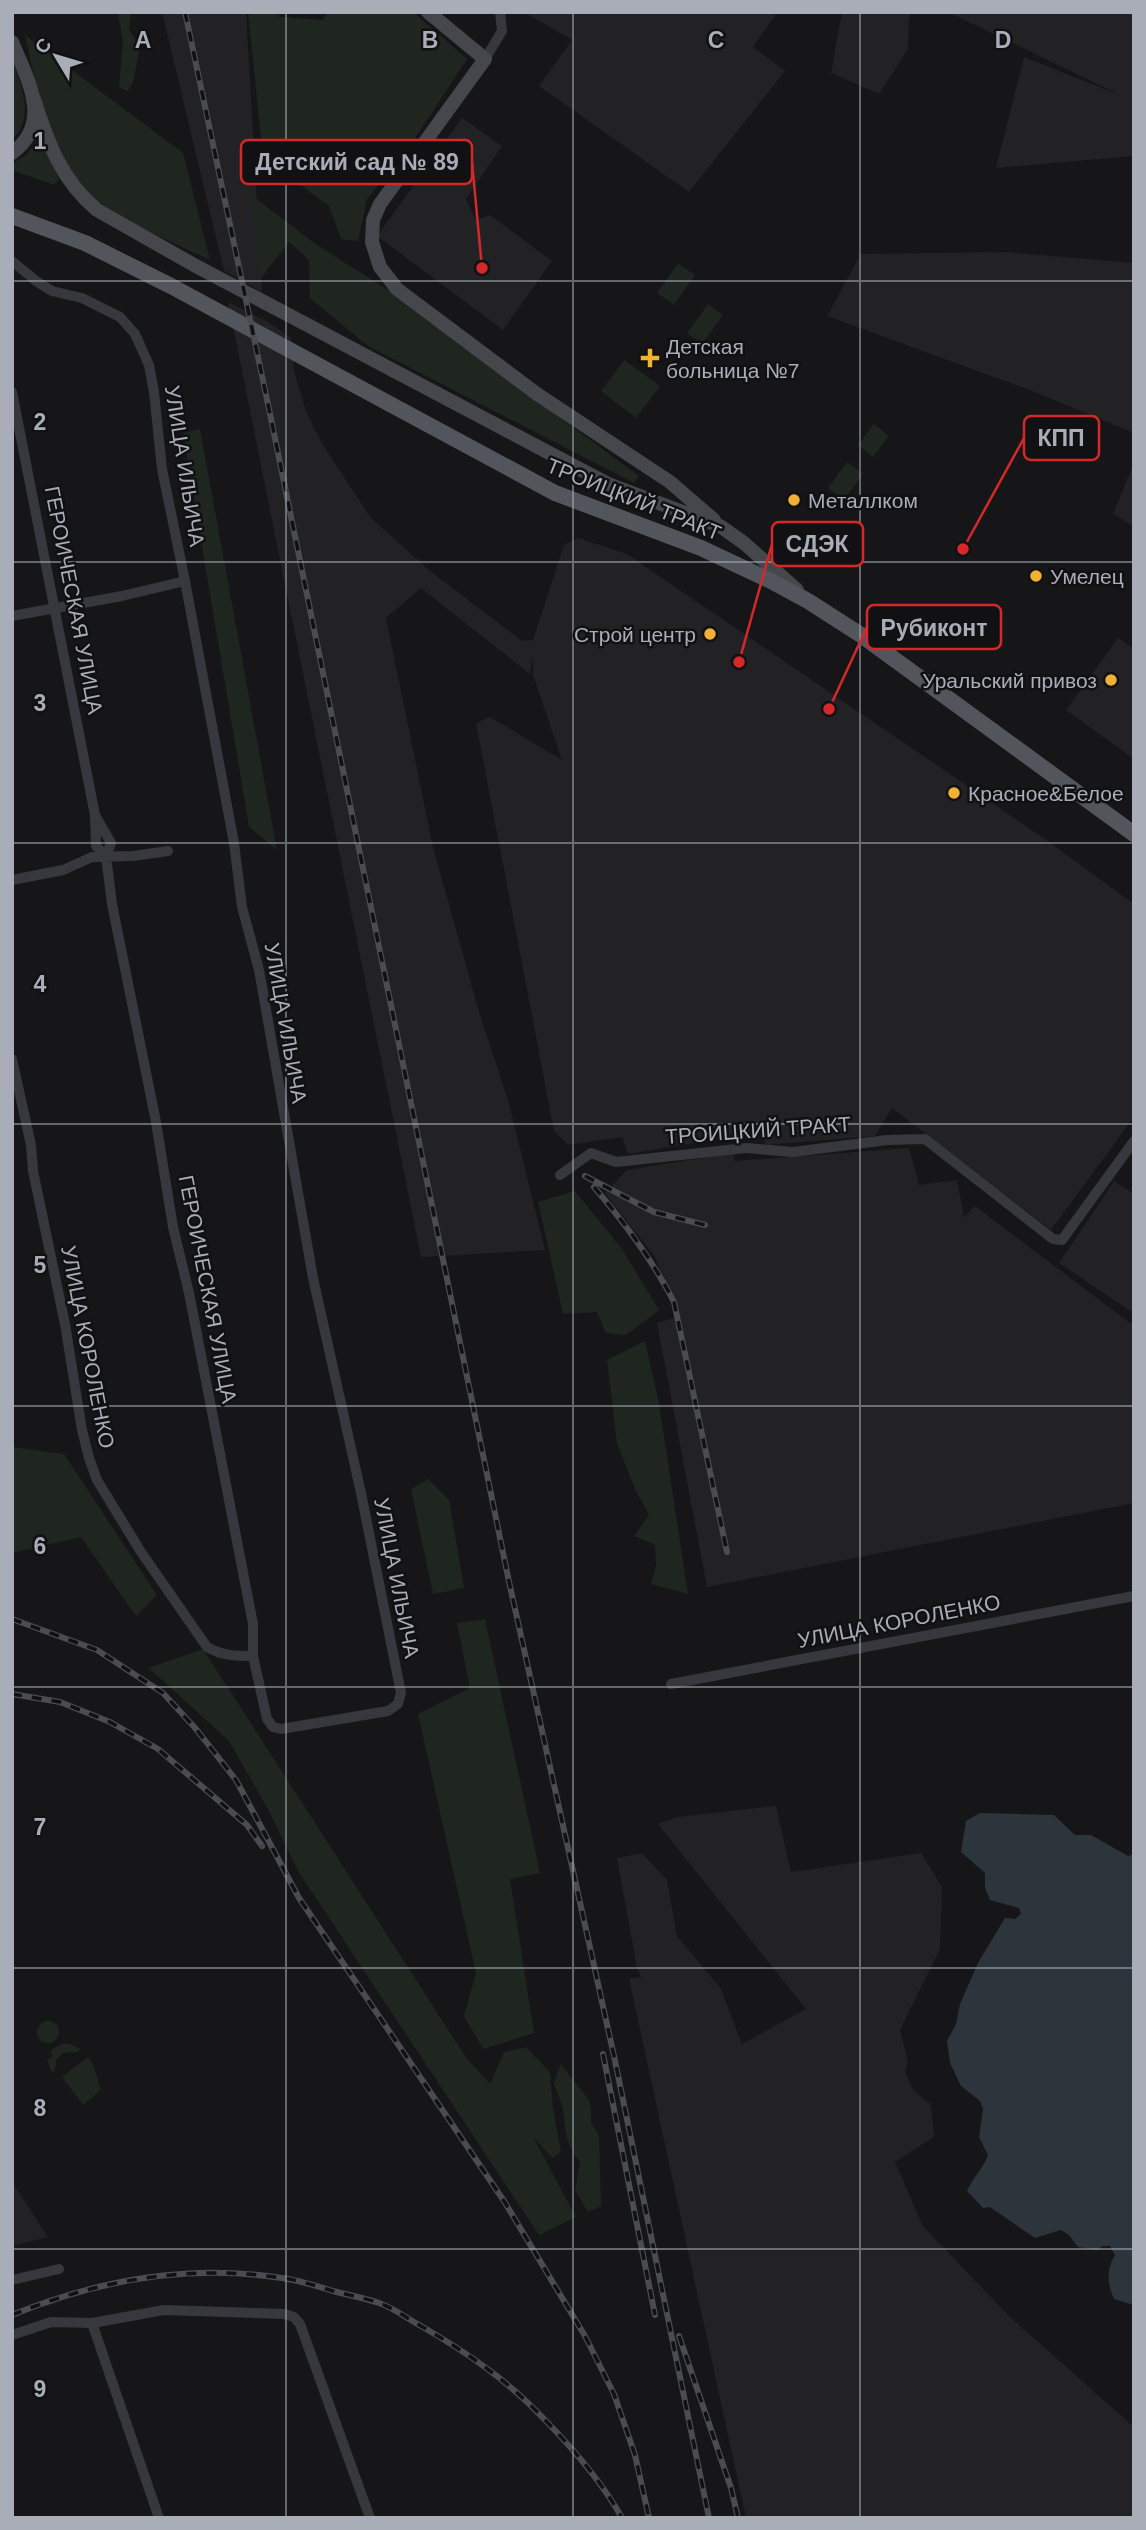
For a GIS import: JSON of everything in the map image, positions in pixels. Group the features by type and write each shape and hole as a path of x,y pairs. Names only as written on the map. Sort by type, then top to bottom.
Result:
{"main road":[{"path":"428,12 485,59 380,204 373,220 371,236 380,267 387,278 410,301 537,394 670,482 720,526 744,543 808,601"},
{"path":"12,42 51,151 65,177 83,198 107,216 607,484 720,526"},
{"path":"12,153 25,142 35,123 34,99"},
{"name":"ТРОИЦКИЙ ТРАКТ","path":"12,216 85,243 555,493 733,561 808,601 860,635 1134,834"},
{"path":"656,503 668,498 672,490 670,482"}],"street":[{"path":"485,59 502,32 500,12"},
{"name":"УЛИЦА ИЛЬИЧА","path":"12,261 52,291 82,298 111,312 129,325 142,345 149,365 162,469 186,580 234,843 242,906 259,970 313,1278 401,1693 398,1704 388,1711 281,1729 273,1727"},
{"name":"ГЕРОИЧЕСКАЯ УЛИЦА","path":"12,392 95,815 110,844 106,856 112,904 156,1122 173,1227 189,1293 253,1624 253,1656 267,1719 273,1727"},
{"path":"12,616 122,596 186,580"},
{"path":"12,880 63,870 92,857 132,856 168,851"},
{"name":"УЛИЦА КОРОЛЕНКО","path":"12,1059 65,1324 82,1430 97,1480 141,1552 207,1647 216,1653 234,1657 253,1656"},
{"name":"ТРОИЦКИЙ ТРАКТ","path":"560,1175 591,1153 616,1162 747,1148 793,1152 887,1140 925,1139 1053,1239 1062,1240 1134,1141"},
{"name":"УЛИЦА КОРОЛЕНКО","path":"671,1685 1134,1596"},
{"path":"12,2280 59,2269"},
{"path":"12,2335 51,2322 92,2323 163,2310 284,2314 294,2317 300,2324 370,2518"},
{"path":"92,2323 159,2518"}],"shaded area":[{"path":"118,12 131,12 129,30 140,46 133,83 127,91 119,87 123,43"},
{"path":"162,12 246,12 262,292 224,271"},
{"path":"248,12 279,12 279,17 323,20 328,12 413,12 467,59 410,146 367,199 358,241 341,239 329,206 263,157"},
{"path":"524,12 777,12 753,47 785,71 689,192 539,86 572,40"},
{"path":"842,12 911,12 908,49 879,94 831,73"},
{"path":"948,12 1134,12 1134,156 996,168 1024,57 1122,96"},
{"path":"25,35 183,153 210,260 118,215 92,197 77,181 65,163 47,122"},
{"path":"12,60 22,91 25,112 19,132 12,140"},
{"path":"462,118 502,146 466,199 476,220 490,215 552,261 503,330 377,236"},
{"path":"40,136 59,179 54,185 12,170 12,164 27,154"},
{"path":"251,195 317,245 388,290 639,476 634,483 368,346 310,298 309,260 289,242 260,279"},
{"path":"1005,252 1134,263 1134,433 1030,390 827,316 861,254"},
{"path":"678,263 695,275 674,305 657,293"},
{"path":"228,302 268,322 291,338 294,371 306,411 321,442 371,518 430,571 522,641 533,640 564,545 578,538 627,554 1045,839 1134,904 1134,1117 1051,1230 892,1108 875,1136 765,1145 762,1132 628,1154 622,1137 568,1145 554,1131 476,723 490,717 562,760 533,675 533,654 530,674 421,588 386,618 433,847 479,1012 508,1100 545,1250 421,1257"},
{"path":"708,304 723,315 702,344 687,333"},
{"path":"624,360 660,386 636,418 601,391"},
{"path":"874,424 889,436 873,457 858,445"},
{"path":"200,429 277,850 249,827 183,433"},
{"path":"847,462 863,474 844,500 828,488"},
{"path":"1134,463 1134,526 1113,514"},
{"name":"Уральский привоз","path":"1118,638 1134,649 1134,759 1066,710"},
{"path":"909,1148 919,1185 957,1180 964,1217 975,1206 1130,1323 1134,1322 1134,1503 707,1587 657,1323 677,1317 655,1257 605,1193 627,1170 733,1153 735,1161"},
{"path":"1114,1181 1134,1194 1133,1313 1059,1263"},
{"path":"575,1191 622,1249 659,1310 626,1335 606,1333 597,1312 563,1314 538,1202"},
{"path":"645,1341 659,1404 688,1594 651,1584 656,1565 655,1545 634,1536 649,1515 635,1489 617,1443 607,1360"},
{"path":"12,1447 64,1454 157,1595 136,1616 81,1537 12,1553"},
{"path":"428,1479 449,1500 464,1588 433,1594 411,1489"},
{"path":"485,1619 540,1873 510,1879 534,2033 483,2049 464,2016 476,1973 418,1714 470,1688 457,1623"},
{"path":"203,1649 465,2056 490,2084 504,2052 526,2047 550,2072 561,2152 552,2158 533,2137 576,2217 539,2235 298,1871 268,1809 229,1741 149,1668"},
{"path":"776,1806 791,1872 921,1853 942,1887 940,1949 900,2030 908,2062 905,2072 913,2090 931,2105 934,2137 895,2162 923,2226 1010,2317 1134,2427 1134,2518 746,2518 629,1979 641,1977 637,1968 617,1858 642,1853 667,1880 677,1936 721,1989 742,2044 806,2009 658,1824 678,1817"},
{"path":"980,1813 1054,1815 1075,1835 1091,1835 1128,1856 1134,1854 1134,2305 1114,2299 1108,2277 1115,2255 1110,2246 1097,2250 1078,2247 1069,2235 1061,2230 1035,2238 990,2207 983,2208 967,2191 988,2155 979,2137 983,2109 980,2101 961,2086 950,2063 947,2041 978,1963 1005,1918 1015,1919 1021,1914 1019,1908 990,1900 985,1888 985,1873 961,1852 966,1821"},
{"path":"48,2021 56,2024 59,2032 56,2040 48,2043 40,2040 37,2032 40,2024"},
{"path":"61,2044 70,2044 81,2049 63,2053 56,2060 52,2073 47,2060 52,2056 51,2050"},
{"path":"88,2057 101,2090 83,2105 62,2077"},
{"path":"561,2064 589,2100 591,2123 599,2135 601,2206 588,2212 575,2190 580,2162 566,2136 563,2108 554,2083"},
{"path":"12,2182 48,2237 12,2246"}],"railway":[{"path":"185,12 508,1577 614,2056 709,2518"},
{"path":"585,1176 654,1212 705,1225"},
{"path":"594,1187 637,1242 674,1302 727,1552"},
{"path":"12,1619 97,1650 163,1693 196,1729 236,1780 299,1898 504,2201 585,2336 614,2394 635,2455 649,2518"},
{"path":"12,1694 60,1702 110,1722 158,1749 247,1825 262,1846"},
{"path":"603,2054 655,2315"},
{"path":"12,2315 78,2292 179,2274 248,2274 288,2279 379,2303 455,2347 518,2394 578,2456 597,2479 622,2518"},
{"path":"679,2336 731,2488 738,2518"}],"place":[{"name":"Детский сад № 89","path":"482,268"},
{"name":"Детская больница №7","path":"650,358"},
{"name":"Металлком","path":"794,500"},
{"name":"КПП","path":"963,549"},
{"name":"Умелец","path":"1036,576"},
{"name":"Строй центр","path":"710,634"},
{"name":"СДЭК","path":"739,662"},
{"name":"Уральский привоз","path":"1111,680"},
{"name":"Рубиконт","path":"829,709"},
{"name":"Красное&Белое","path":"954,793"}]}
